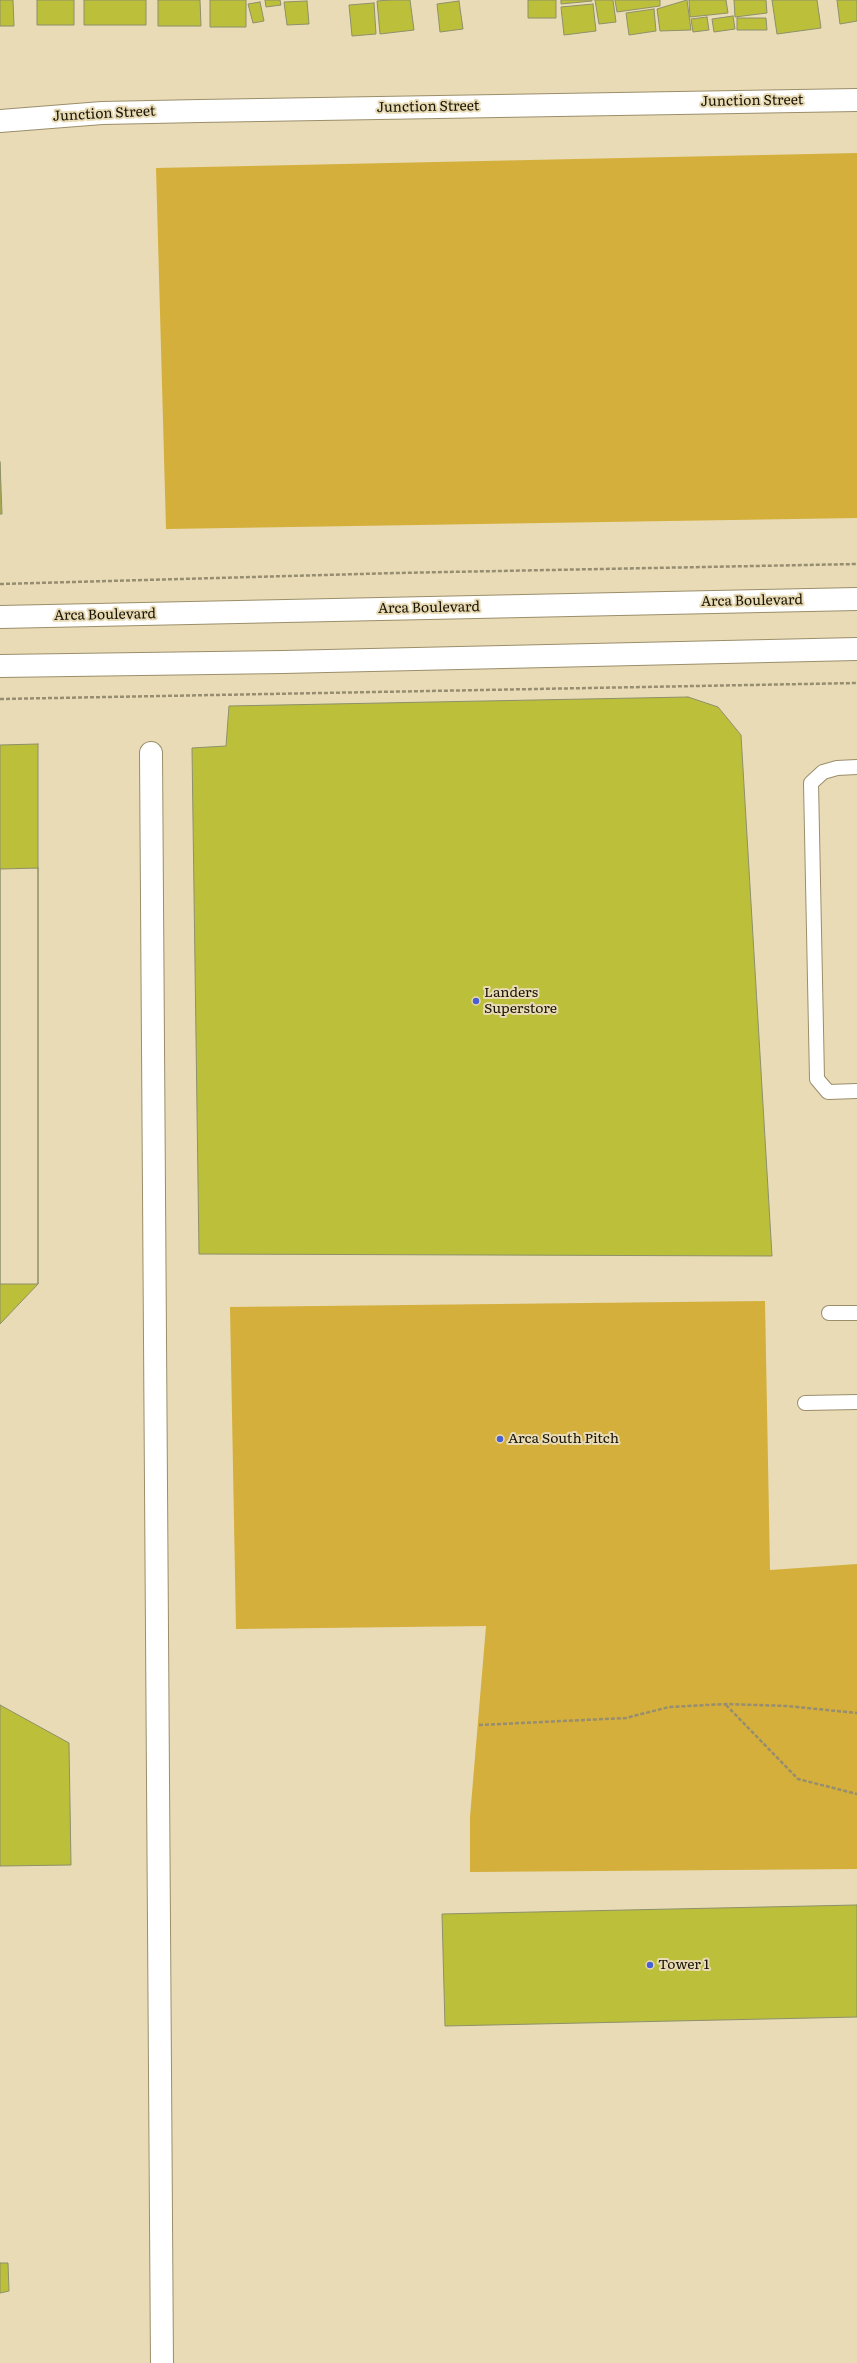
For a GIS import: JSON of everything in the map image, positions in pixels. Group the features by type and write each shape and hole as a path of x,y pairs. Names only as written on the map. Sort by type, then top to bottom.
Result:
{"street":[{"name":"Junction Street","path":"0,121 102,113 200,110 857,100"},
{"name":"Arca Boulevard","path":"0,617 857,599"},
{"path":"0,666 291,662 857,649"},
{"path":"151,753 162,2363"}],"lane":[{"path":"857,767 837,768 823,772 811,783 816,1079 828,1092 857,1091"},
{"path":"830,1313 857,1313"},
{"path":"806,1403 857,1402"}],"path":[{"path":"0,584 396,573 857,564"},
{"path":"0,699 857,683"},
{"path":"479,1725 626,1718 668,1707 726,1704 787,1706 857,1713"},
{"path":"726,1704 798,1779 857,1794"}],"shaded area":[{"path":"857,153 857,518 166,529 156,168"},
{"name":"Arca South Pitch","path":"765,1301 770,1570 857,1564 857,1869 470,1872 470,1817 486,1626 236,1629 230,1307"}],"building":[{"path":"0,0 13,0 14,26 0,26"},
{"path":"37,0 74,0 74,25 37,25"},
{"path":"84,0 146,0 146,25 84,25"},
{"path":"158,0 200,0 201,26 158,26"},
{"path":"210,0 246,0 246,27 210,27"},
{"path":"265,0 280,0 281,5 266,7"},
{"path":"410,0 414,30 380,34 377,1"},
{"path":"528,0 556,0 556,18 528,18"},
{"path":"561,0 592,0 592,1 561,4"},
{"path":"595,0 613,0 616,22 599,24"},
{"path":"615,0 660,0 660,6 617,12"},
{"path":"687,0 691,30 660,31 657,9"},
{"path":"689,0 726,0 728,13 690,17"},
{"path":"734,0 766,0 767,13 735,17"},
{"path":"772,0 817,0 821,28 777,34"},
{"path":"837,0 857,0 857,21 840,24"},
{"path":"307,1 309,24 287,25 284,2"},
{"path":"459,1 463,29 440,32 437,4"},
{"path":"260,2 264,21 253,23 248,4"},
{"path":"374,3 376,34 352,36 349,5"},
{"path":"593,4 596,31 564,35 561,7"},
{"path":"654,9 656,31 629,35 626,13"},
{"path":"733,16 735,29 714,32 712,19"},
{"path":"707,17 709,30 693,32 691,19"},
{"path":"737,18 766,18 767,30 737,30"},
{"path":"0,462 2,514 0,514"},
{"name":"Landers Superstore","path":"688,697 718,707 741,735 772,1256 199,1254 192,748 226,746 229,706"},
{"path":"38,744 38,1284 0,1324 0,745"},
{"path":"38,868 38,1284 0,1284 0,869"},
{"path":"0,1705 69,1743 71,1865 0,1866"},
{"name":"Tower 1","path":"857,1905 857,2017 445,2026 442,1914"},
{"path":"0,2263 8,2263 9,2291 0,2293"}],"place":[{"name":"Landers Superstore","path":"476,1001"},
{"name":"Arca South Pitch","path":"500,1439"},
{"name":"Tower 1","path":"650,1965"}]}
